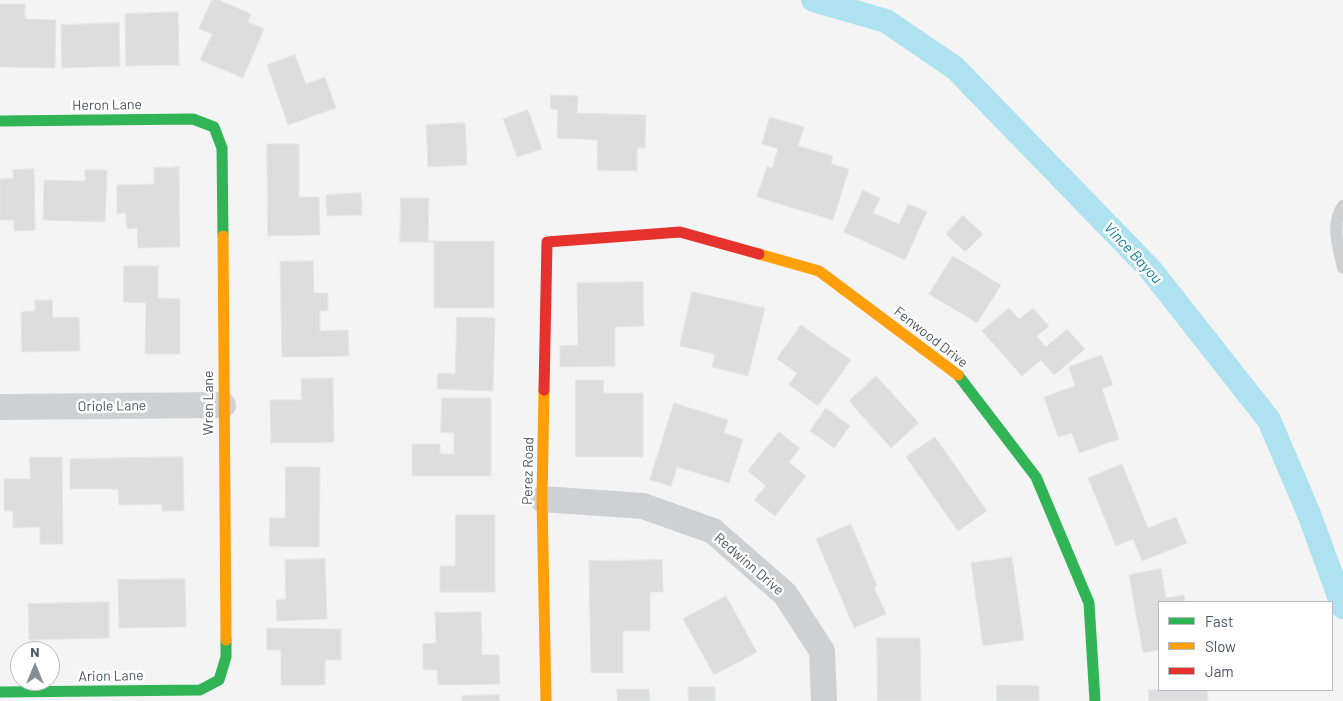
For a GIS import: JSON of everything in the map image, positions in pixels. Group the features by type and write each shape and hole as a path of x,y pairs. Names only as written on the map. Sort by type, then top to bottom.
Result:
{"street":[{"name":"Heron Lane","path":"0,121 193,119 214,127"},
{"name":"Wren Lane","path":"214,127 222,148 226,657 219,680"},
{"name":"Fenwood Drive","path":"546,242 680,232 819,271 955,371 1036,477 1089,603 1095,701"},
{"name":"Perez Road","path":"546,242 542,499 546,701"},
{"name":"Oriole Lane","path":"0,407 223,404"},
{"name":"Redwinn Drive","path":"542,499 643,506 713,531 786,594 822,651 824,701"},
{"name":"Arion Lane","path":"0,692 200,690 219,680"}],"lane":[{"path":"1343,206 1336,222 1336,234 1343,268"}],"building":[{"path":"212,0 219,0 251,14 248,22 264,29 243,78 200,60 212,34 199,29"},
{"path":"0,4 25,4 25,19 56,20 55,68 0,67"},
{"path":"178,12 179,65 126,66 125,14"},
{"path":"119,23 120,66 62,68 61,25"},
{"path":"295,55 306,84 325,77 336,108 288,125 267,65"},
{"path":"551,95 578,96 577,113 646,115 645,148 637,148 637,171 597,170 598,140 557,138 558,110 551,109"},
{"path":"528,110 542,149 517,157 503,119"},
{"path":"770,117 804,127 798,146 833,156 831,164 849,169 833,220 757,197 767,166 772,168 778,149 762,144"},
{"path":"465,123 467,165 428,167 426,125"},
{"path":"267,144 299,144 299,197 319,197 320,235 268,236"},
{"path":"179,167 180,247 138,248 137,228 127,229 126,213 117,214 117,185 154,184 154,168"},
{"path":"34,169 35,230 14,231 14,220 0,220 0,179 14,178 13,170"},
{"path":"85,170 107,170 105,222 43,220 44,180 85,181"},
{"path":"863,190 880,198 873,213 899,224 908,204 927,212 905,260 844,232"},
{"path":"361,193 362,215 327,216 326,195"},
{"path":"401,198 429,198 428,241 494,241 494,308 434,308 434,242 400,242"},
{"path":"963,215 983,234 965,252 946,234"},
{"path":"953,256 1001,285 977,323 929,294"},
{"path":"313,261 314,293 328,293 328,311 320,311 320,331 348,330 349,356 282,357 280,262"},
{"path":"124,266 158,266 158,298 180,299 180,354 145,354 146,303 124,302"},
{"path":"643,282 644,326 615,327 615,366 560,367 560,346 578,345 577,283"},
{"path":"692,292 765,308 748,376 712,367 715,354 680,346"},
{"path":"52,300 53,318 79,317 80,351 22,352 21,312 35,311 35,301"},
{"path":"1009,308 1019,319 1033,308 1049,326 1037,336 1046,347 1067,329 1085,349 1054,375 1041,360 1022,376 982,331"},
{"path":"457,317 495,318 493,391 437,389 438,373 455,374"},
{"path":"801,325 851,360 818,406 789,385 797,373 777,359"},
{"path":"1102,355 1113,385 1102,389 1119,439 1079,453 1072,433 1058,437 1044,397 1075,386 1069,367"},
{"path":"876,376 919,423 891,448 849,401"},
{"path":"333,378 334,442 271,443 270,400 302,400 301,379"},
{"path":"576,380 604,380 603,393 643,393 643,457 576,457"},
{"path":"442,398 491,398 491,476 412,476 412,444 440,444 440,454 454,454 454,433 441,432"},
{"path":"674,403 728,420 724,433 743,439 729,483 677,467 671,486 650,480"},
{"path":"826,408 850,426 834,448 810,431"},
{"path":"779,432 800,448 789,462 806,476 775,516 754,500 766,486 748,471"},
{"path":"935,437 987,511 958,531 906,457"},
{"path":"30,457 62,457 63,544 40,544 40,527 13,528 13,511 4,511 4,479 30,479"},
{"path":"183,457 184,511 162,511 162,504 119,505 118,489 70,489 70,459"},
{"path":"1122,464 1148,528 1176,517 1187,543 1142,561 1133,539 1116,546 1088,478"},
{"path":"286,467 320,467 319,547 269,546 270,518 285,518"},
{"path":"456,515 495,515 495,592 440,592 440,566 455,566"},
{"path":"851,524 877,586 874,587 886,614 854,628 816,539"},
{"path":"1012,557 1024,640 983,646 971,563"},
{"path":"325,559 327,619 277,621 276,600 286,599 285,560"},
{"path":"662,560 663,592 650,592 650,631 623,631 623,673 591,673 589,561"},
{"path":"1161,569 1166,598 1184,595 1185,601 1158,601 1158,650 1143,653 1129,575"},
{"path":"185,579 186,627 119,628 118,580"},
{"path":"726,596 757,652 714,675 683,619"},
{"path":"109,602 109,638 29,640 28,604"},
{"path":"481,612 482,655 499,655 500,684 438,685 437,670 423,670 423,644 436,643 435,613"},
{"path":"267,628 341,629 341,660 325,660 325,685 281,685 281,650 267,650"},
{"path":"877,638 920,638 921,701 878,701"},
{"path":"997,685 1039,686 1039,701 997,701"},
{"path":"688,687 715,687 715,701 689,701"},
{"path":"617,689 649,689 650,701 618,701"},
{"path":"1149,690 1158,690 1207,691 1208,701 1149,701"},
{"path":"499,695 500,701 462,701 462,696"}],"waterway":[{"name":"Vince Bayou","path":"813,0 886,21 955,68 1150,269 1269,420 1309,514 1343,607"}],"traffic: fast":[{"path":"0,121 193,119 214,127 222,148 223,236"},
{"path":"958,375 1036,477 1089,603 1095,701"},
{"path":"0,692 200,690 219,680 226,657 226,640"}],"traffic: slow":[{"path":"223,236 226,640"},
{"path":"759,254 819,271 958,375"},
{"path":"544,390 542,499 546,701"}],"traffic: jam":[{"path":"544,390 547,242 680,232 759,254"}]}
